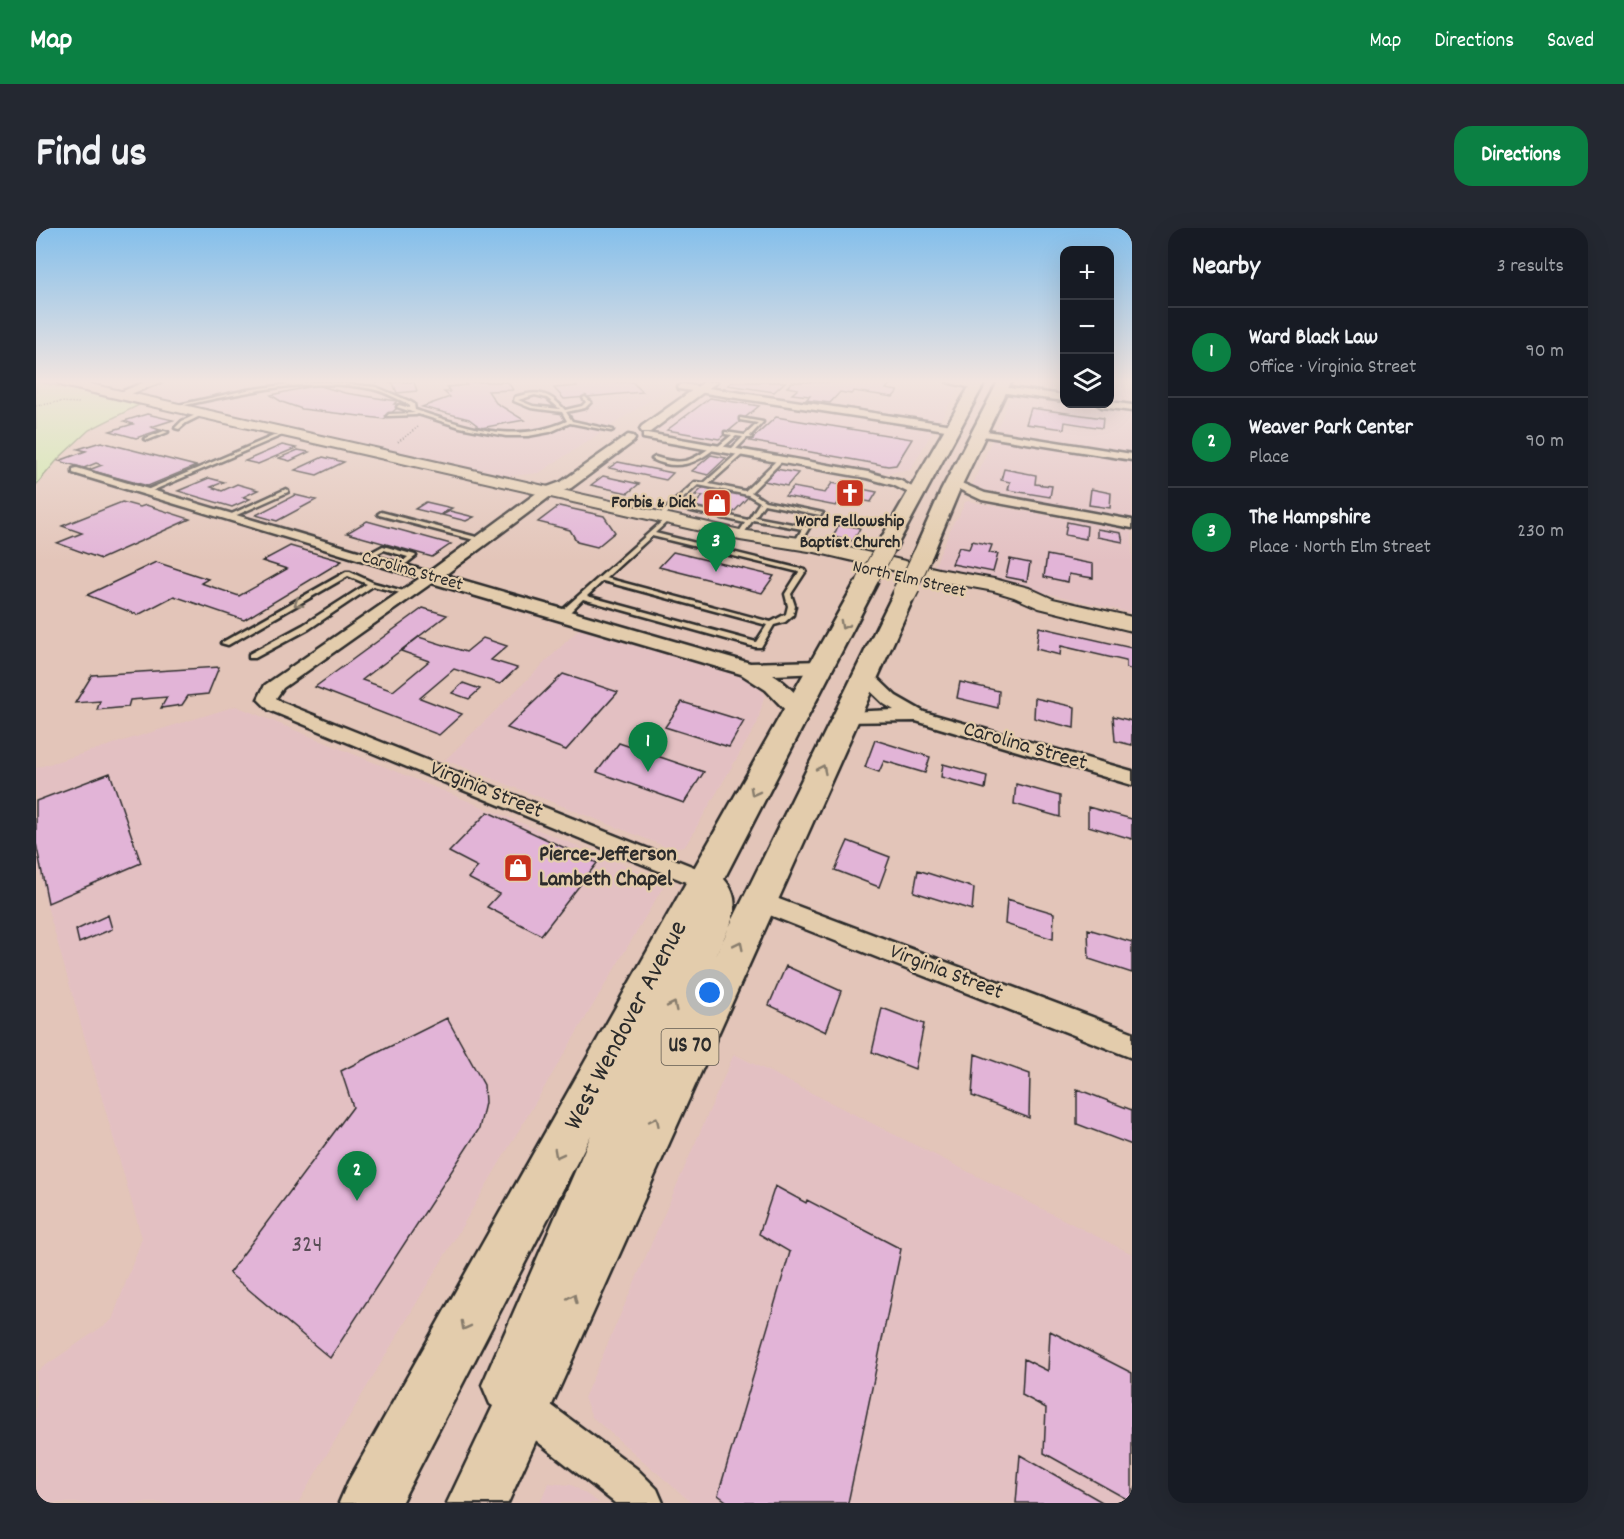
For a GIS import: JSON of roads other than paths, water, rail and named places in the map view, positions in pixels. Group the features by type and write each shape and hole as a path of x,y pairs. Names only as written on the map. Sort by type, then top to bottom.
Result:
{"highway":[{"name":"US 70","path":"915,492 944,442"},
{"name":"US 70","path":"477,1503 866,677 951,490 977,442"},
{"name":"West Wendover Avenue","path":"369,1503 915,492"},
{"path":"459,1503 635,1084 718,911 716,893 706,881"}],"main road":[{"name":"North Elm Street","path":"324,442 548,492 667,514 746,525 797,543 997,587 1034,597 1046,604 1132,624"},
{"name":"North Elm Street","path":"746,525 756,544 1032,607 1046,604"}],"street":[{"path":"408,593 548,492 566,485 610,442"},
{"path":"687,442 868,475 897,483 915,492"},
{"path":"1034,442 1132,457"},
{"name":"Carolina Street","path":"76,471 364,558 749,669 774,685 798,710"},
{"path":"868,475 927,472"},
{"path":"951,490 1132,524"},
{"name":"Virginia Street","path":"408,593 277,684 271,689 267,699 276,706 706,881"},
{"name":"Carolina Street","path":"749,669 822,667"},
{"name":"Carolina Street","path":"866,677 890,699 918,716"},
{"name":"Carolina Street","path":"846,718 887,715 918,716 1132,778"},
{"name":"Virginia Street","path":"760,901 1132,1045"},
{"path":"522,1406 623,1482 643,1503"}],"lane":[{"path":"145,492 265,442"},
{"path":"655,459 675,464 692,464 725,442"},
{"path":"705,485 743,442"},
{"path":"747,493 780,460"},
{"path":"562,615 651,534 697,483 747,493 763,502 820,513"},
{"path":"228,517 286,491"},
{"path":"746,525 763,502"},
{"path":"381,514 482,540"},
{"path":"602,579 771,624 785,620 792,612 788,594 803,571 651,534"},
{"path":"364,558 383,548 413,556 398,568"},
{"path":"225,643 348,573 372,584 408,593"},
{"path":"252,656 306,627 372,584"},
{"path":"582,597 758,645 771,624"}],"place":[{"name":"Word Fellowship Baptist Church","path":"850,493"},
{"name":"Forbis & Dick","path":"717,503"},
{"name":"The Hampshire","path":"716,572"},
{"name":"Ward Black Law","path":"648,772"},
{"name":"Pierce-Jefferson Lambeth Chapel","path":"518,868"},
{"name":"Weaver Park Center","path":"357,1201"}]}
